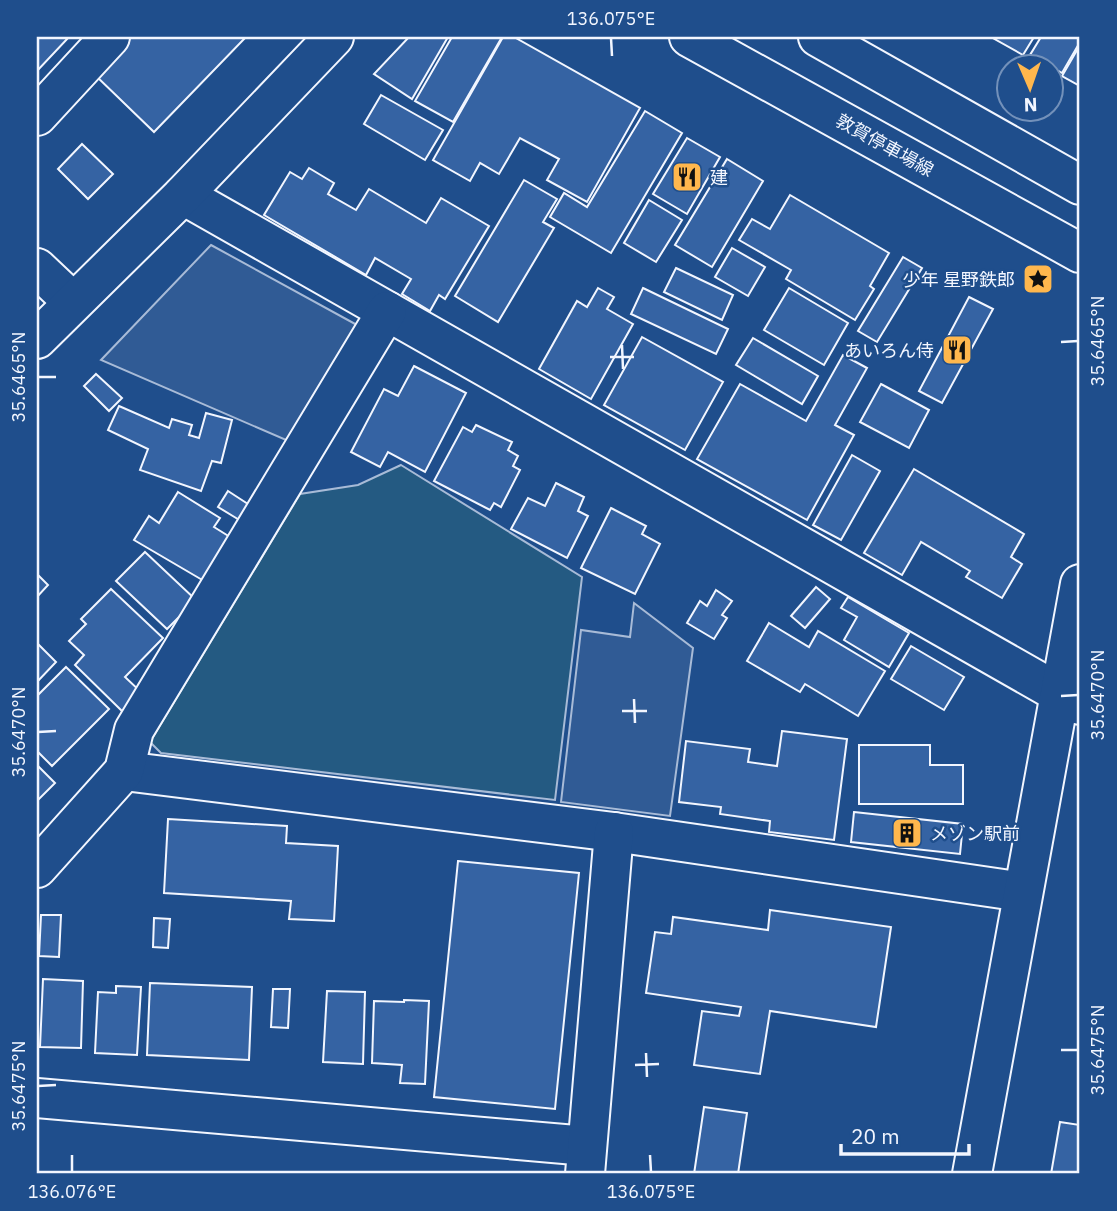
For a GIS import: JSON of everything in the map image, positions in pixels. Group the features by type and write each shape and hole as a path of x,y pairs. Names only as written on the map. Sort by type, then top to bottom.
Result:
{"street":[{"path":"37,116 110,37"},
{"path":"37,339 183,195 334,37"},
{"name":"敦賀停車場線","path":"689,37 1080,253"},
{"path":"818,37 1080,185"},
{"path":"183,195 1070,699"},
{"path":"37,268 73,302"},
{"path":"37,868 124,771 134,730 387,311"},
{"path":"972,1174 1023,892 1070,699 1080,584"},
{"path":"124,771 614,832 1023,892"},
{"path":"37,1098 586,1160 614,832"}],"shaded area":[{"path":"211,245 357,325 293,443 101,360"},
{"path":"401,465 582,577 555,800 161,753 150,742 300,494 358,485"},
{"path":"634,603 693,648 670,816 561,802 581,630 630,637"}],"building":[{"path":"37,37 69,37 37,71"},
{"path":"131,37 246,37 154,132 94,74"},
{"path":"409,37 448,37 412,99 374,74"},
{"path":"452,37 502,37 453,122 415,101"},
{"path":"503,37 514,37 640,108 587,202 547,180 559,159 520,138 499,174 480,163 470,181 433,160"},
{"path":"991,37 1034,37 1025,52 1018,52"},
{"path":"1041,37 1080,37 1080,42 1064,70 1064,52 1032,52"},
{"path":"1080,45 1080,86 1064,77"},
{"path":"381,95 443,130 425,160 364,124"},
{"path":"645,111 682,133 611,253 550,217 564,193 587,207"},
{"path":"687,138 720,157 687,214 653,194"},
{"path":"82,144 113,174 88,199 58,169"},
{"path":"727,159 763,181 712,267 675,245"},
{"path":"309,168 334,183 328,194 356,210 369,189 426,223 441,198 489,226 445,299 439,295 430,311 402,294 411,279 375,258 366,275 264,215 290,172 302,179"},
{"path":"524,180 557,199 543,222 554,228 498,322 455,296"},
{"path":"790,195 889,253 870,286 874,289 855,320 786,279 791,270 739,240 752,219 770,229"},
{"path":"649,200 682,220 656,262 624,243"},
{"path":"732,248 765,267 748,296 715,277"},
{"path":"903,257 922,268 877,342 858,331"},
{"path":"676,268 733,295 722,320 664,292"},
{"path":"598,288 614,297 607,309 633,324 591,399 539,369 577,301 587,307"},
{"path":"643,288 728,329 716,354 631,314"},
{"path":"789,288 848,323 824,365 764,330"},
{"path":"969,297 993,309 942,403 919,391"},
{"path":"642,337 723,382 685,450 604,405"},
{"path":"753,338 818,376 802,404 736,365"},
{"path":"843,355 867,368 835,425 854,435 807,520 697,459 740,384 806,421"},
{"path":"414,366 466,393 425,472 388,452 380,467 351,452 384,389 398,396"},
{"path":"96,374 122,398 109,411 84,386"},
{"path":"881,384 929,410 909,448 860,422"},
{"path":"119,406 169,428 172,419 192,425 189,435 199,438 206,413 232,420 221,463 212,461 201,491 140,470 148,449 108,430"},
{"path":"476,425 512,442 508,450 518,456 513,466 520,470 501,507 494,503 490,510 434,481 463,427 472,432"},
{"path":"852,455 880,471 841,540 813,525"},
{"path":"914,469 1024,534 1011,557 1022,564 1002,598 966,577 970,571 921,542 902,575 864,553"},
{"path":"556,483 584,497 578,511 588,516 567,558 511,529 528,498 545,506"},
{"path":"228,491 251,506 241,521 218,507"},
{"path":"178,492 220,518 214,527 230,537 204,581 134,540 149,516 159,523"},
{"path":"611,508 646,526 642,534 660,544 635,594 581,568"},
{"path":"145,552 196,600 167,629 116,581"},
{"path":"37,574 48,585 37,597"},
{"path":"816,587 830,599 805,628 791,616"},
{"path":"111,589 163,638 125,677 142,693 124,713 75,665 84,655 69,641 86,624 81,619"},
{"path":"716,590 732,601 722,615 727,618 714,639 687,623 700,601 707,606"},
{"path":"848,597 909,633 889,667 844,640 857,617 841,608"},
{"path":"769,623 809,647 818,631 885,671 858,716 805,684 800,692 747,661"},
{"path":"37,643 56,662 37,682"},
{"path":"911,646 964,677 944,710 891,679"},
{"path":"66,667 109,709 52,766 37,751 37,696"},
{"path":"782,731 847,739 834,840 769,832 770,821 720,814 721,807 679,802 686,741 750,749 748,762 777,766"},
{"path":"859,745 930,745 930,765 963,765 963,804 859,804"},
{"path":"37,765 55,783 39,799 37,796"},
{"name":"メゾン駅前","path":"854,812 963,824 960,854 851,842"},
{"path":"168,819 287,826 286,843 338,846 334,921 289,919 291,901 164,893"},
{"path":"458,861 579,873 555,1109 434,1097"},
{"path":"770,910 891,927 876,1027 770,1011 760,1074 694,1065 702,1011 739,1016 741,1007 646,993 655,932 671,934 673,917 768,930"},
{"path":"41,915 61,915 59,957 39,956"},
{"path":"154,918 170,919 168,948 153,947"},
{"path":"43,979 83,981 81,1048 40,1047"},
{"path":"150,983 252,987 249,1060 147,1055"},
{"path":"116,986 141,987 137,1055 95,1053 98,992 116,993"},
{"path":"273,989 290,989 288,1028 271,1027"},
{"path":"327,991 365,992 363,1064 323,1062"},
{"path":"374,1001 429,1001 425,1084 400,1083 402,1065 372,1063"},
{"path":"704,1107 747,1113 738,1174 694,1174"},
{"path":"1060,1122 1080,1125 1080,1174 1051,1174"}],"place":[{"name":"建","path":"687,177"},
{"name":"少年 星野鉄郎","path":"1038,279"},
{"name":"あいろん侍","path":"957,350"},
{"name":"メゾン駅前","path":"907,833"}]}
